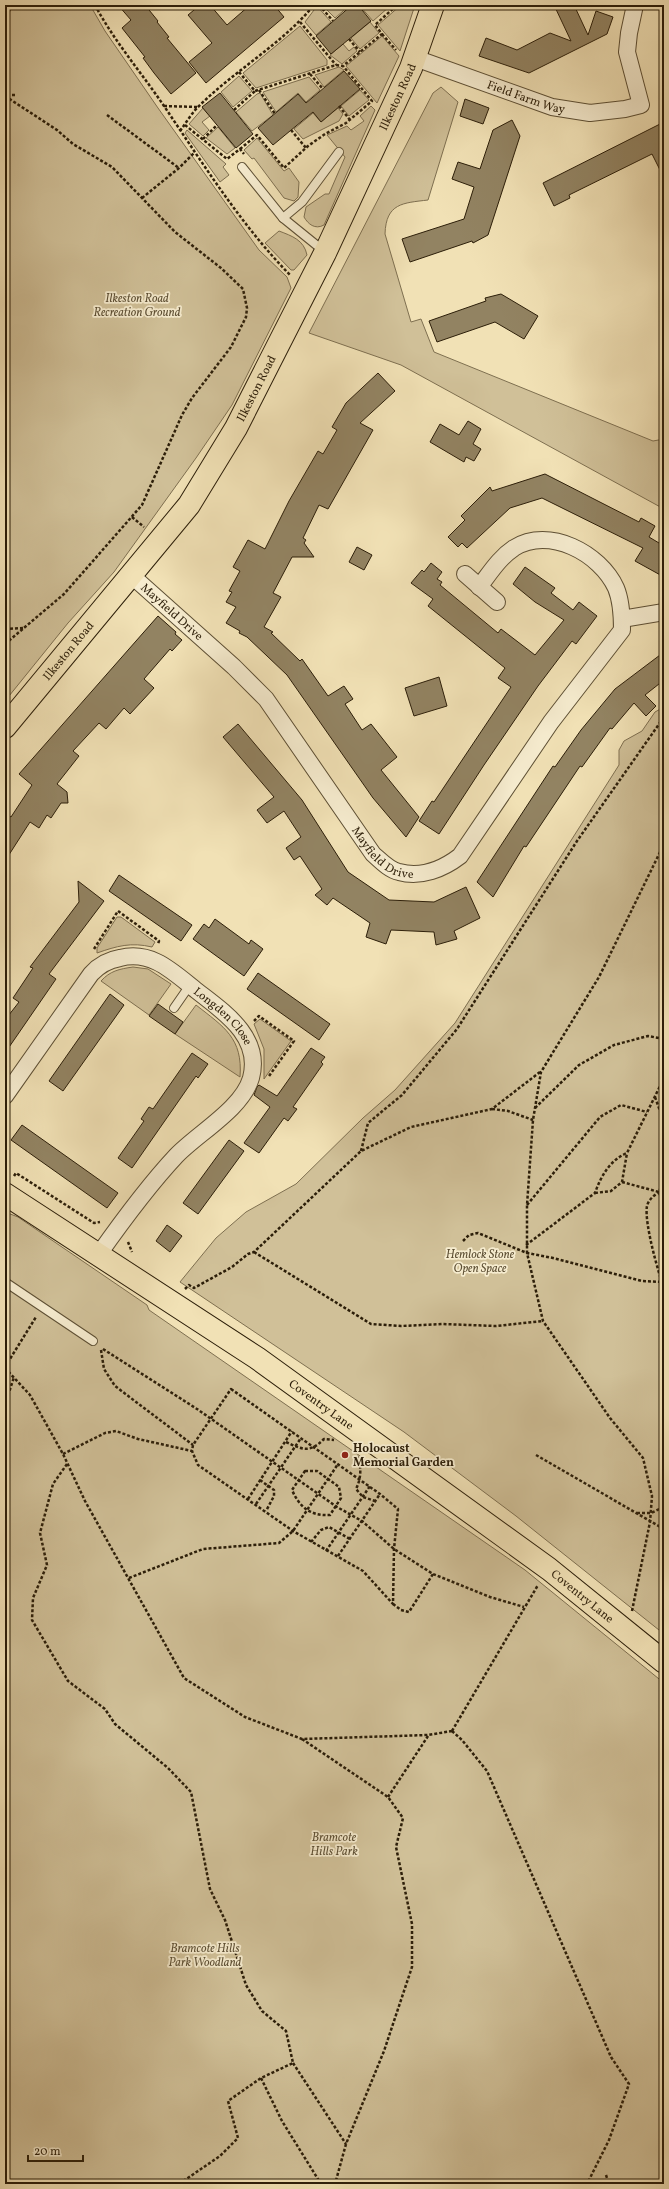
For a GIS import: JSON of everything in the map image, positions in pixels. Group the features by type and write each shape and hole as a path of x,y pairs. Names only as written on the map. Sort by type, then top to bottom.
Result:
{"main road":[{"name":"Ilkeston Road","path":"5,727 188,505 236,428 287,331 325,253 416,58 433,5"},
{"name":"Coventry Lane","path":"5,1194 99,1254 282,1376 549,1569 622,1626 664,1662"}],"street":[{"name":"Field Farm Way","path":"416,58 552,107 590,113 625,110 641,105 627,52 629,33 635,5"},
{"name":"Mayfield Drive","path":"131,575 234,667 266,699 373,854 398,872 416,873 434,871 448,865 460,856 551,722 622,630 622,619 616,588 602,567 573,547 560,542 545,540 530,542 515,547 500,558 479,587"},
{"path":"465,574 497,602"},
{"path":"622,619 664,612"},
{"name":"Longden Close","path":"5,1096 91,974 102,965 128,956 149,958 165,966 230,1016 241,1031 251,1051 252,1064 251,1077 245,1092 177,1155 158,1177 99,1254"}],"lane":[{"path":"283,218 302,202 339,152"},
{"path":"242,167 283,218 325,253"},
{"path":"174,1008 190,985"},
{"path":"5,1282 93,1341"}],"path":[{"path":"5,15 11,5"},
{"path":"95,5 105,24 164,106 194,153 262,247 306,291"},
{"path":"180,131 198,107 300,22 314,5"},
{"path":"319,5 334,21"},
{"path":"389,5 392,9"},
{"path":"234,110 255,91 336,66 343,66 382,34 375,25 397,5"},
{"path":"300,22 336,66"},
{"path":"349,39 360,52"},
{"path":"185,125 227,159 257,135 284,168 306,148 325,134 350,120 372,101 343,66"},
{"path":"239,72 255,91"},
{"path":"310,74 323,89"},
{"path":"260,90 275,114"},
{"path":"6,96 15,95"},
{"path":"5,644 64,594 142,505 182,415 192,398 231,347 246,318 246,298 243,289 221,268 175,232 112,167 73,144 57,130 6,96"},
{"path":"164,106 198,107"},
{"path":"339,106 350,120"},
{"path":"107,114 179,168"},
{"path":"202,139 217,125"},
{"path":"291,130 306,148"},
{"path":"240,149 249,161 242,167"},
{"path":"142,198 179,168 194,153"},
{"path":"5,629 26,627"},
{"path":"361,1151 368,1123 402,1095 457,1028 577,841 664,717"},
{"path":"492,1109 541,1072 599,977 664,844"},
{"path":"102,965 92,952 118,911 159,941 149,958"},
{"path":"241,1031 259,1016 294,1040 264,1083 251,1077"},
{"path":"535,1109 579,1065 614,1045 648,1036 664,1040"},
{"path":"541,1072 533,1120 527,1205 526,1246 543,1321 610,1418 643,1458 652,1496 650,1522 633,1608 622,1626"},
{"path":"526,1246 595,1193 611,1191 622,1182 627,1153 664,1078"},
{"path":"655,1098 664,1122"},
{"path":"527,1205 600,1117 621,1105 647,1112"},
{"path":"184,1290 189,1285 194,1288 232,1267 248,1254 254,1252 361,1151 412,1127 492,1109 508,1111 533,1120"},
{"path":"595,1193 599,1182 616,1158 627,1153"},
{"path":"664,1178 659,1192 664,1214"},
{"path":"622,1182 659,1192"},
{"path":"664,1189 650,1199 647,1207 648,1227 664,1288"},
{"path":"463,1241 469,1234 478,1233 527,1254 553,1258 642,1281 663,1282"},
{"path":"254,1252 371,1324 401,1326 442,1324 496,1326 543,1321"},
{"path":"42,1306 5,1367 30,1395 184,1678 245,1716 302,1739 388,1797 403,1818 396,1847 412,1924 412,1967 384,2051 346,2144 335,2184"},
{"path":"193,1445 115,1386 104,1369 100,1347 210,1418 336,1507 362,1521 394,1549 433,1574 490,1597 524,1607"},
{"path":"5,1405 14,1376"},
{"path":"393,1604 394,1549 398,1509 370,1486 231,1388 193,1445 192,1450 198,1465 311,1542 363,1571 393,1604 401,1610 409,1612 433,1574"},
{"path":"63,1454 105,1433 116,1431 138,1439 192,1450"},
{"path":"248,1498 292,1432"},
{"path":"256,1504 301,1438"},
{"path":"286,1442 303,1449 315,1448 324,1439 338,1441"},
{"path":"356,1454 359,1461 361,1480 356,1490 363,1497 375,1501"},
{"path":"536,1455 664,1530"},
{"path":"67,1464 53,1484 40,1533 47,1565 33,1598 32,1620 68,1681 104,1709 115,1724 168,1768 191,1792 210,1889 225,1920 246,1985 262,2011 286,2031 293,2063 346,2144"},
{"path":"129,1578 203,1549 279,1543 293,1530 338,1464"},
{"path":"305,1471 317,1471 339,1487 341,1498 330,1515 318,1516 298,1504 292,1490 298,1480 305,1471"},
{"path":"260,1480 274,1490 274,1496 266,1511"},
{"path":"326,1551 370,1486"},
{"path":"338,1556 380,1494"},
{"path":"636,1513 651,1513 664,1507"},
{"path":"311,1542 321,1530 329,1527 350,1539"},
{"path":"452,1731 537,1587"},
{"path":"302,1739 428,1735 452,1731"},
{"path":"452,1731 462,1740 487,1771 611,2057 629,2084 609,2140 587,2184"},
{"path":"388,1797 428,1735"},
{"path":"179,2184 220,2156 238,2138 228,2101 261,2078 293,2063"},
{"path":"261,2078 282,2121 321,2184"},
{"path":"606,2175 609,2184"}],"green space":[{"name":"Ilkeston Road Recreation Ground","path":"14,5 90,5 105,31 158,108 259,250 287,277 291,288 232,405 196,458 114,572 68,623 5,701 5,19"},
{"path":"322,5 350,5 335,18"},
{"path":"359,5 387,5 389,7 373,21"},
{"path":"401,5 415,5 400,51 378,25"},
{"path":"317,6 331,22 316,35 305,22"},
{"path":"370,22 379,33 360,49 351,38"},
{"path":"300,26 327,60 327,65 256,88 243,73"},
{"path":"382,36 399,56 377,103 346,66"},
{"path":"343,44 349,51 354,47 357,51 342,64 330,55"},
{"path":"339,67 344,70 324,87 315,75"},
{"path":"239,76 252,91 233,107 221,92"},
{"path":"309,77 320,90 306,102 298,93 276,112 263,92"},
{"path":"441,87 458,102 428,200 411,202 398,206 392,210 386,224 385,234 411,322 421,319 434,352 653,441 664,439 664,509 401,365 309,333 433,93"},
{"path":"360,90 369,100 349,116 341,106"},
{"path":"260,93 273,115 252,131 236,112"},
{"path":"371,106 375,110 324,225 318,227 312,226 304,217 306,207 325,194 329,194 345,157 327,135 347,126 351,130 364,121 360,116"},
{"path":"203,108 210,116 202,122 209,130 203,136 189,124"},
{"path":"338,108 343,114 339,121 303,139 294,129 313,113 321,122"},
{"path":"218,127 235,148 227,154 206,138"},
{"path":"187,130 226,164 223,167 229,175 220,182 185,133"},
{"path":"257,138 284,171 289,168 299,182 298,197 294,201 284,198 254,158 252,159 244,150"},
{"path":"279,231 297,239 303,246 307,255 294,270 291,270 265,243"},
{"name":"Hemlock Stone Open Space","path":"664,707 664,1634 516,1516 404,1432 180,1282 216,1238 246,1212 296,1184 363,1118 395,1090 455,1023 619,765 619,750 624,741 642,731 655,712"},
{"path":"117,917 121,917 155,942 152,947 131,945 111,948 97,953 97,948"},
{"path":"133,967 148,969 171,984 149,1015 101,981 115,971"},
{"path":"196,1005 223,1027 235,1043 240,1064 240,1077 175,1034"},
{"path":"260,1019 291,1041 264,1079 264,1049 254,1024"},
{"name":"Bramcote Hills Park","path":"5,1212 18,1217 147,1305 149,1310 525,1570 664,1683 664,2184 5,2184"}],"building":[{"path":"118,5 145,5 169,37 167,38 196,73 171,94 122,28 131,20"},
{"path":"200,5 210,5 227,25 250,5 274,5 284,17 206,83 189,62 212,43 188,15"},
{"path":"352,5 358,5 371,21 331,54 316,36"},
{"path":"554,5 574,5 588,35 596,11 613,17 607,34 529,73 479,56 486,38 517,50 550,33 571,41"},
{"path":"344,71 360,89 321,122 313,112 273,145 258,128 298,94 306,103"},
{"path":"220,93 253,134 236,148 202,107"},
{"path":"465,99 489,108 483,124 460,116"},
{"path":"512,120 520,136 488,235 473,243 472,241 410,262 402,239 464,219 474,187 452,179 458,162 480,169 493,130"},
{"path":"664,122 664,178 652,154 569,195 570,198 554,206 543,183"},
{"path":"501,294 538,316 524,339 495,322 437,342 429,321 486,301 485,298"},
{"path":"378,373 395,391 360,423 373,430 328,509 319,505 303,538 306,540 304,543 314,557 292,557 273,593 281,597 264,627 273,632 271,633 300,661 302,659 328,696 344,686 353,699 345,704 362,730 371,724 397,757 381,770 419,817 406,837 373,798 287,675 247,637 239,633 240,631 226,623 236,607 226,602 232,592 229,591 240,571 233,567 248,540 265,549 289,501 318,451 323,454 337,430 332,427 346,403"},
{"path":"468,421 481,429 473,444 481,449 474,461 466,457 464,462 430,442 440,424 459,435"},
{"path":"545,474 639,522 641,518 655,526 649,537 664,546 664,577 635,561 643,548 542,498 510,508 467,548 462,543 458,547 448,537 465,520 461,516 490,487 492,491"},
{"path":"357,547 372,555 364,570 349,562"},
{"path":"431,563 442,572 437,579 442,582 440,585 498,633 501,629 535,655 564,620 535,602 513,584 525,567 555,588 551,593 573,610 579,602 597,616 576,644 572,641 538,686 439,834 419,821 432,801 434,802 511,687 498,678 505,668 428,606 433,599 411,583 422,570 424,572"},
{"path":"158,616 176,632 175,634 182,640 172,651 170,649 144,679 154,688 130,714 124,708 106,729 99,723 73,751 79,756 57,784 67,792 68,803 61,803 51,818 47,815 39,828 30,822 5,861 5,813 11,817 32,785 19,774"},
{"path":"664,652 664,680 645,695 656,706 646,716 634,703 612,729 610,728 582,767 580,766 526,847 524,846 493,897 477,882 553,766 555,767 581,730 615,689"},
{"path":"439,677 447,706 414,716 405,688"},
{"path":"238,724 302,800 348,872 389,900 434,902 466,887 480,918 454,931 457,939 436,945 434,932 391,930 386,944 366,937 370,923 333,898 327,905 315,895 322,889 300,856 294,860 286,848 301,837 284,811 267,823 257,810 274,797 223,737"},
{"path":"119,875 192,925 181,941 109,891"},
{"path":"78,881 104,901 49,974 56,979 5,1053 5,1020 19,1002 13,998 33,968 30,967 79,902"},
{"path":"215,919 249,944 251,940 263,949 244,976 193,939 204,924 209,928"},
{"path":"258,973 330,1024 319,1040 247,989"},
{"path":"110,994 124,1005 63,1091 49,1081"},
{"path":"158,1004 183,1022 175,1034 149,1016"},
{"path":"311,1048 325,1057 321,1062 323,1064 293,1107 297,1109 288,1121 284,1118 259,1153 244,1143 270,1107 254,1095 257,1087 259,1085 277,1096"},
{"path":"192,1053 208,1064 198,1078 196,1076 132,1168 118,1158 144,1121 141,1119 149,1107 153,1109"},
{"path":"22,1125 118,1193 107,1208 11,1140"},
{"path":"229,1140 244,1151 198,1214 183,1203"},
{"path":"167,1225 182,1236 170,1252 156,1241"}],"place":[{"name":"Holocaust Memorial Garden","path":"345,1455"}],"park label":[{"name":"Bramcote Hills Park Woodland","path":"205,1955"}]}
